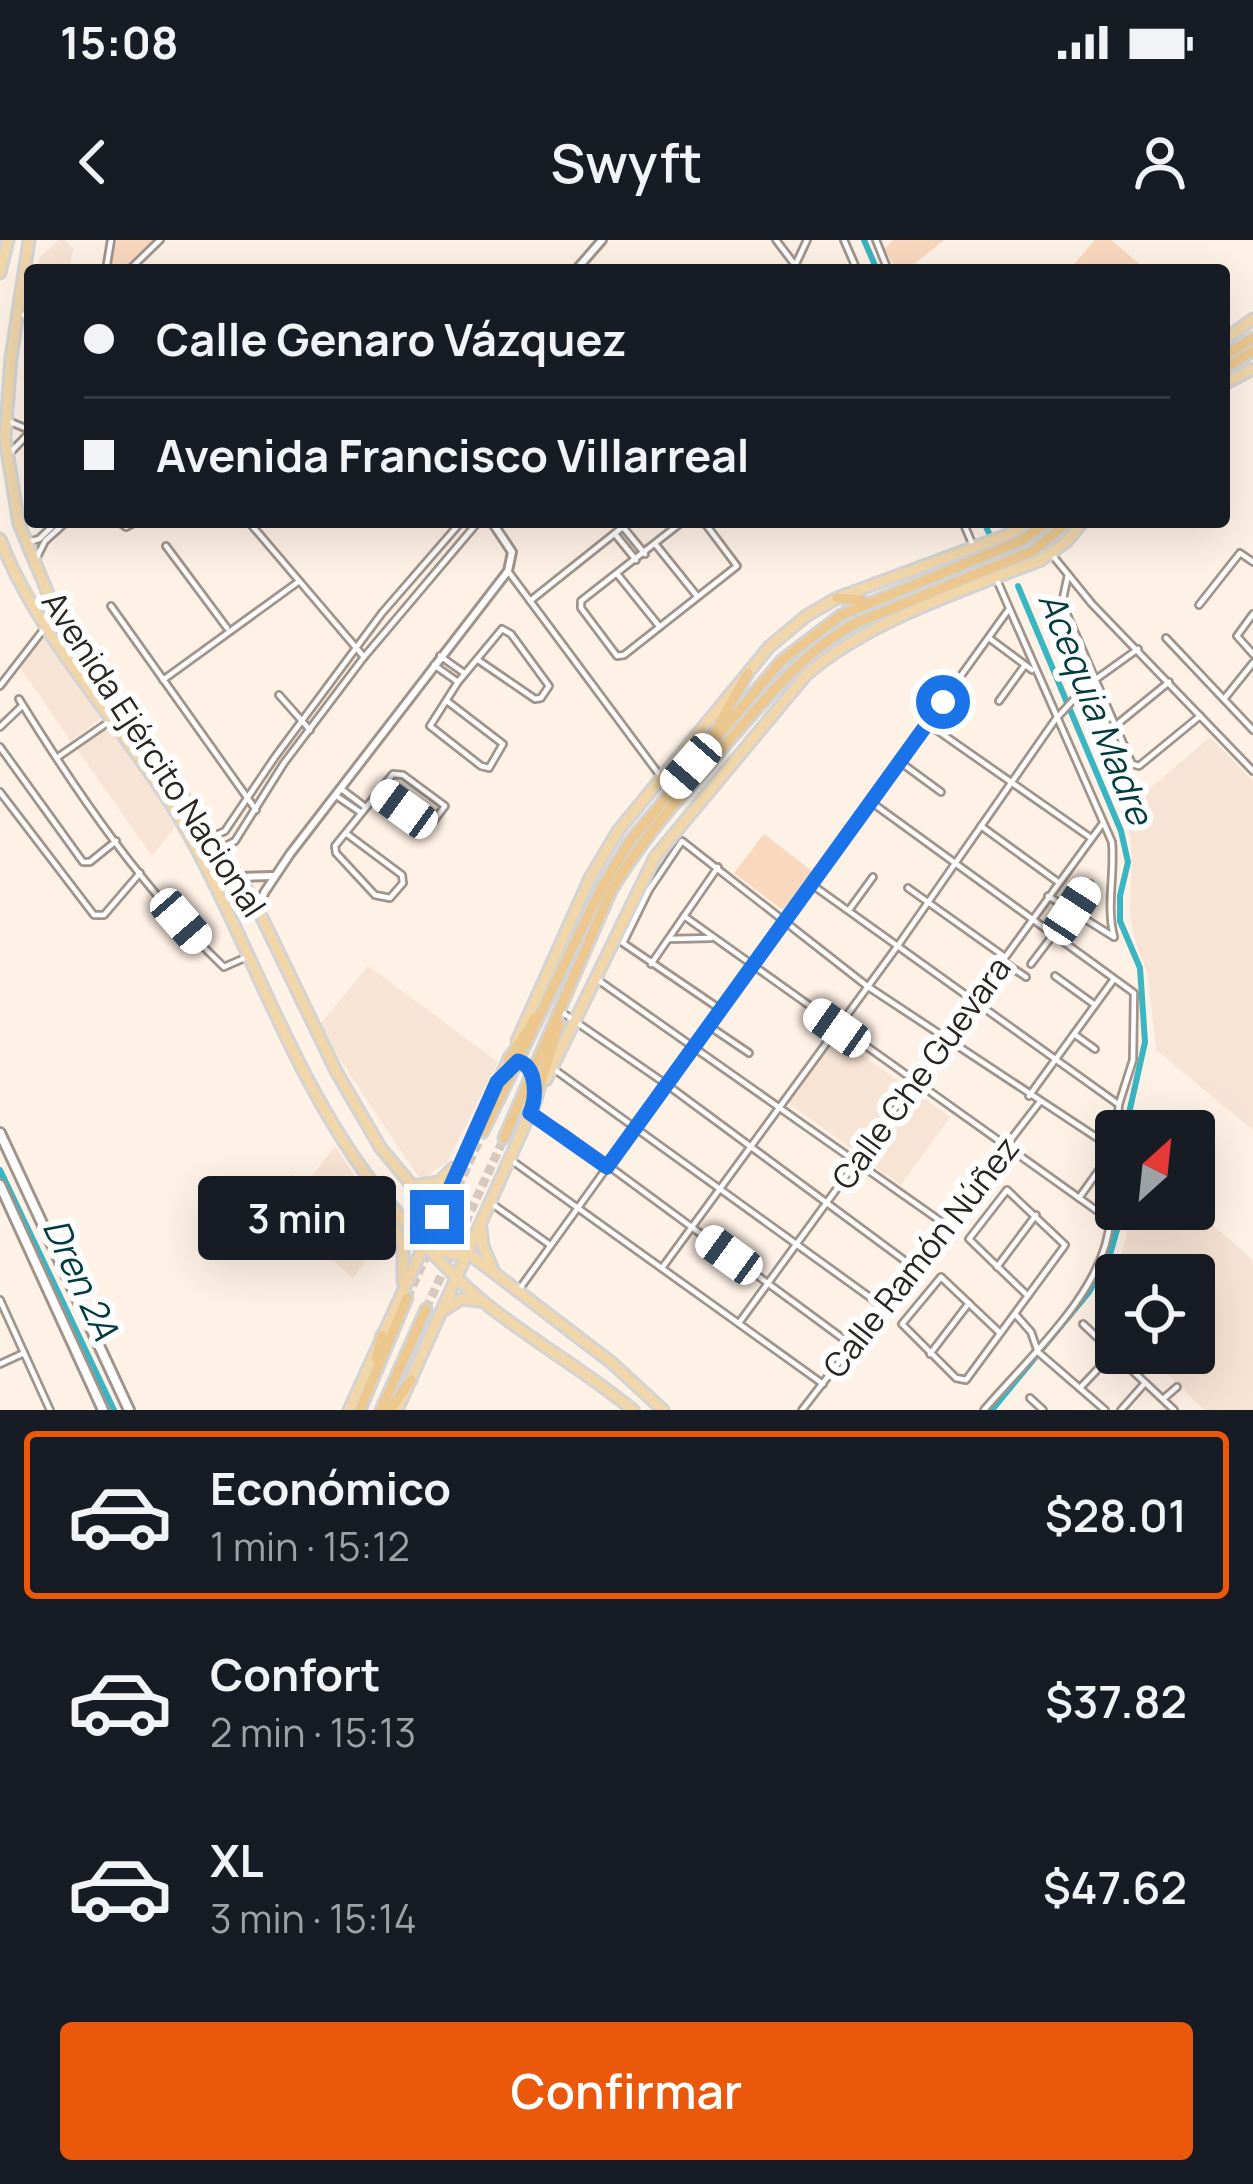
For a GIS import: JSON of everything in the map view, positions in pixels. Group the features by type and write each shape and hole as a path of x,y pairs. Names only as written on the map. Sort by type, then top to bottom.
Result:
{"highway":[{"path":"483,1132 602,886 630,841 802,641 868,601 1021,541 1039,528"},
{"path":"503,1138 611,891 640,845 791,670 854,624 1033,551 1061,528"},
{"path":"837,598 868,601"},
{"path":"704,753 715,725 748,673"},
{"path":"532,1109 580,962"},
{"path":"508,1061 562,972"},
{"path":"360,1410 403,1299"},
{"path":"390,1410 426,1309"},
{"path":"360,1410 382,1335"},
{"path":"390,1410 411,1380"}],"main road":[{"path":"0,273 8,240"},
{"name":"Avenida Ejército Nacional","path":"24,311 5,418 7,458 25,543 52,603 259,910 362,1119 411,1186 468,1253 612,1363 663,1410"},
{"path":"349,1410 590,878 618,831 769,647 806,616 837,598 1016,528"},
{"path":"411,1380 551,1067 656,856 806,675 832,653 869,632 1051,554 1077,528"},
{"name":"Avenida Ejército Nacional","path":"1,543 47,625 194,844 297,1054 376,1186 457,1278 633,1410"},
{"path":"297,1054 320,1039"},
{"path":"497,1082 509,1066 520,1061 532,1072 532,1109"},
{"path":"0,1133 130,1410"},
{"path":"411,1186 439,1182 464,1154"},
{"path":"0,1185 103,1410"},
{"path":"376,1186 382,1207 404,1244 403,1299"},
{"path":"481,1225 483,1246 495,1274"},
{"path":"426,1245 443,1252 468,1253"},
{"path":"440,1318 449,1304 461,1298 487,1304"},
{"path":"548,1347 562,1328"}],"street":[{"path":"135,264 160,240"},
{"path":"5,418 24,430"},
{"path":"7,458 24,438"},
{"path":"25,543 54,528"},
{"path":"34,568 43,544 57,528"},
{"path":"254,528 364,657"},
{"path":"194,844 225,831 356,649 456,528"},
{"path":"202,859 235,841 364,657 473,528"},
{"path":"259,910 276,874 508,571 512,551 496,528"},
{"path":"530,601 622,528"},
{"path":"628,528 645,554"},
{"path":"675,528 580,604 614,654 624,655 737,566 708,528"},
{"path":"966,528 974,548"},
{"path":"615,534 636,560"},
{"path":"656,544 697,596"},
{"path":"166,546 228,629"},
{"path":"436,554 446,563"},
{"path":"1051,554 1253,771"},
{"path":"1199,605 1237,555 1246,554 1253,562"},
{"path":"508,571 662,777"},
{"path":"618,574 659,626"},
{"path":"1068,575 1061,599 1130,761 1139,766 1200,716"},
{"path":"996,578 1112,842 1109,913 1114,937 1048,896"},
{"path":"164,680 298,582"},
{"path":"111,605 256,810"},
{"path":"516,1292 1010,609"},
{"path":"1253,614 1238,633 1238,640 1253,654"},
{"path":"0,686 47,625"},
{"path":"447,701 503,744 489,768 432,728 431,722 464,673 499,631 506,630 548,689 535,699 478,660"},
{"path":"989,638 1036,674"},
{"path":"1166,638 1253,730"},
{"path":"662,1268 1055,720 1070,701 1138,650"},
{"path":"440,656 464,673"},
{"path":"1224,699 1253,664"},
{"path":"434,665 458,682"},
{"path":"999,701 1025,665"},
{"path":"1115,726 1169,682"},
{"path":"279,694 310,730"},
{"path":"0,727 21,702 140,873 224,967 249,956"},
{"path":"943,702 964,718"},
{"path":"58,758 112,719"},
{"path":"928,724 1091,838"},
{"path":"0,747 83,862 90,862 116,841"},
{"path":"900,762 941,792"},
{"path":"347,834 402,875 403,883 390,898 375,895 336,853 335,846 392,774 399,772 445,809 435,824 427,826 381,793"},
{"path":"0,792 94,915 104,915 140,873"},
{"path":"338,792 362,809"},
{"path":"871,802 1134,993 1133,1060 1118,1110"},
{"name":"Calle Che Guevara","path":"739,1323 1103,823"},
{"path":"981,826 1058,882"},
{"path":"722,1009 625,946 624,939 676,845 686,840 867,986 1095,1137"},
{"path":"651,964 718,867"},
{"path":"239,878 276,874"},
{"path":"849,910 874,877"},
{"path":"811,884 1119,1104"},
{"path":"1072,911 1090,884"},
{"path":"908,888 1026,977"},
{"path":"684,916 1110,1220 1106,1250 1088,1286 1039,1352 985,1409"},
{"path":"1031,964 1053,935"},
{"path":"669,939 713,938"},
{"path":"1055,976 1095,1005"},
{"path":"595,977 946,1225"},
{"name":"Calle Ramón Núñez","path":"1029,1096 1114,980"},
{"path":"563,1012 912,1266"},
{"path":"709,1026 748,1053"},
{"path":"1074,1034 1095,1048"},
{"path":"551,1067 882,1306"},
{"name":"Calle Ramón Núñez","path":"802,1410 1039,1103"},
{"path":"532,1109 854,1346"},
{"path":"510,1159 824,1384"},
{"path":"1079,1198 1095,1176"},
{"path":"1000,1333 940,1276 902,1321 904,1329 956,1378 966,1380 1015,1315 1065,1245 1007,1190 970,1236 972,1244 1028,1296"},
{"path":"490,1203 550,1245"},
{"path":"997,1268 1036,1215"},
{"path":"0,1300 50,1410"},
{"path":"931,1354 969,1304"},
{"path":"1015,1315 1039,1352 1105,1410"},
{"path":"1083,1324 1095,1336"},
{"path":"0,1364 24,1353"},
{"path":"1080,1388 1095,1372"},
{"path":"1135,1374 1174,1410"},
{"path":"1121,1410 1145,1383"},
{"path":"1163,1400 1177,1387"},
{"path":"1030,1398 1041,1409"}],"shaded area":[{"path":"59,240 73,249 70,264 38,264"},
{"path":"117,240 156,240 130,264 111,264"},
{"path":"893,240 944,240 914,264 893,264 885,249"},
{"path":"1095,240 1111,240 1139,264 1074,264"},
{"path":"45,634 100,713 100,719 71,741 19,666"},
{"path":"107,727 155,789 175,827 152,856 77,749"},
{"path":"1210,737 1253,781 1253,1130 1156,1050 1148,974 1134,939 1130,911 1132,855 1127,808"},
{"path":"764,834 813,872 783,910 734,873"},
{"path":"368,966 498,1062 447,1162 424,1178 418,1176 318,1027"},
{"path":"836,1036 904,1085 855,1151 787,1102"},
{"path":"915,1092 950,1117 901,1185 866,1160"},
{"path":"335,1146 389,1229 353,1278 268,1204 292,1174 306,1184"},
{"path":"1215,1227 1253,1260 1253,1410 1204,1410 1167,1374 1215,1374 1215,1254 1121,1254 1128,1230"}],"waterway":[{"name":"Acequia Madre","path":"864,240 874,264"},
{"name":"Acequia Madre","path":"987,528 992,540"},
{"name":"Acequia Madre","path":"1018,586 1121,831 1128,862 1120,921 1140,968 1145,1042 1130,1110"},
{"name":"Dren 2A","path":"0,1170 114,1410"},
{"name":"Acequia Madre","path":"992,1410 1089,1292 1109,1258 1117,1230"}],"tunnel":[{"path":"407,1298 483,1132"},
{"path":"426,1309 504,1138"}],"route":[{"path":"437,1217 497,1082 518,1061 532,1072 534,1105 530,1113 607,1167 943,702"}]}
